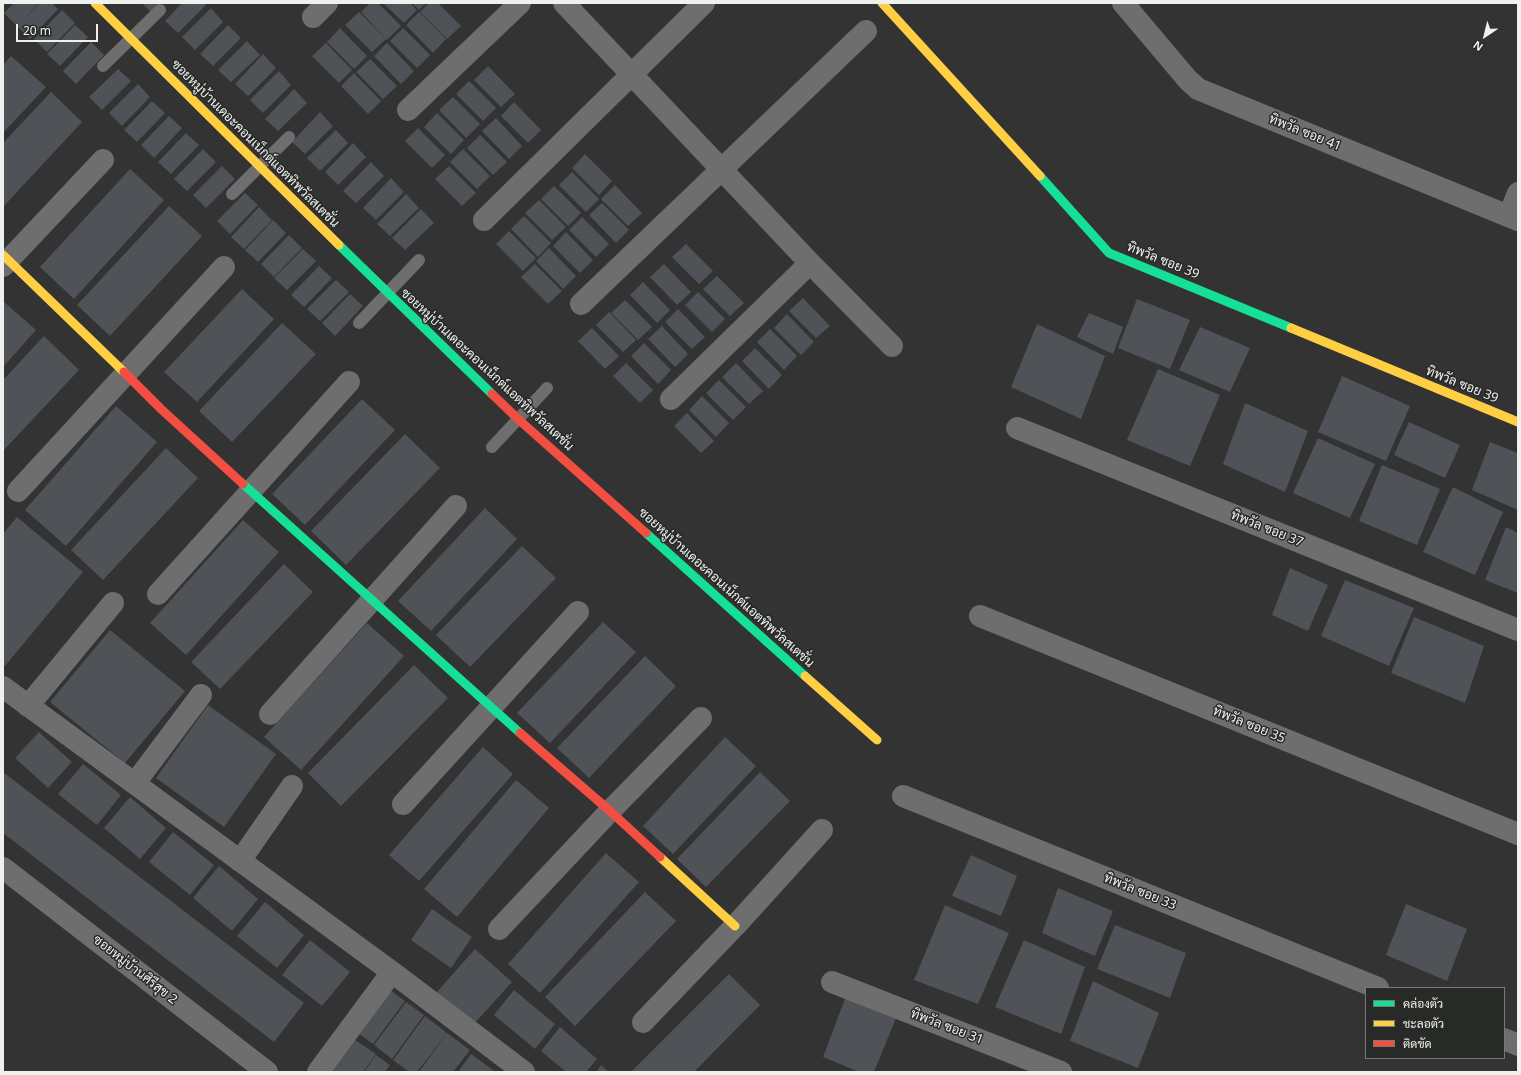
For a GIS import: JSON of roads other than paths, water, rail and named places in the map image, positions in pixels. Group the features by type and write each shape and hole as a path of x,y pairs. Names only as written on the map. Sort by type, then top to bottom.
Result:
{"street":[{"name":"ซอยหมู่บ้านเดอะคอนเน็กต์แอตทิพวัลสเตชั่น","path":"95,3 387,293 518,419 877,740"},
{"path":"408,110 520,3"},
{"path":"564,3 810,263 892,346"},
{"path":"484,220 704,3"},
{"name":"ทิพวัล ซอย 39","path":"882,3 1109,253 1518,422"},
{"name":"ทิพวัล ซอย 41","path":"1124,3 1188,80 1198,89 1513,218"},
{"path":"581,304 866,31"},
{"path":"103,160 5,260 126,373 161,410 490,707 610,811 735,926"},
{"path":"1513,218 1518,193"},
{"path":"671,399 810,263"},
{"path":"18,490 224,267"},
{"path":"158,594 349,382"},
{"name":"ทิพวัล ซอย 37","path":"1017,428 1518,630"},
{"path":"270,714 456,506"},
{"path":"28,706 113,602"},
{"path":"403,804 578,612"},
{"name":"ทิพวัล ซอย 35","path":"980,616 1518,834"},
{"path":"3,687 392,972 524,1072"},
{"path":"135,784 201,695"},
{"path":"499,929 610,811 701,718"},
{"path":"240,861 292,786"},
{"name":"ทิพวัล ซอย 33","path":"903,796 1376,987"},
{"path":"643,1022 735,926 822,830"},
{"name":"ซอยหมู่บ้านศิรีสุข 2","path":"3,868 267,1072"},
{"path":"318,1072 392,972"},
{"name":"ทิพวัล ซอย 31","path":"832,982 1061,1072"},
{"path":"1505,1039 1518,1045"}],"lane":[{"path":"103,66 160,10"},
{"path":"232,194 289,137"},
{"path":"359,323 419,260"},
{"path":"492,447 547,388"}]}
